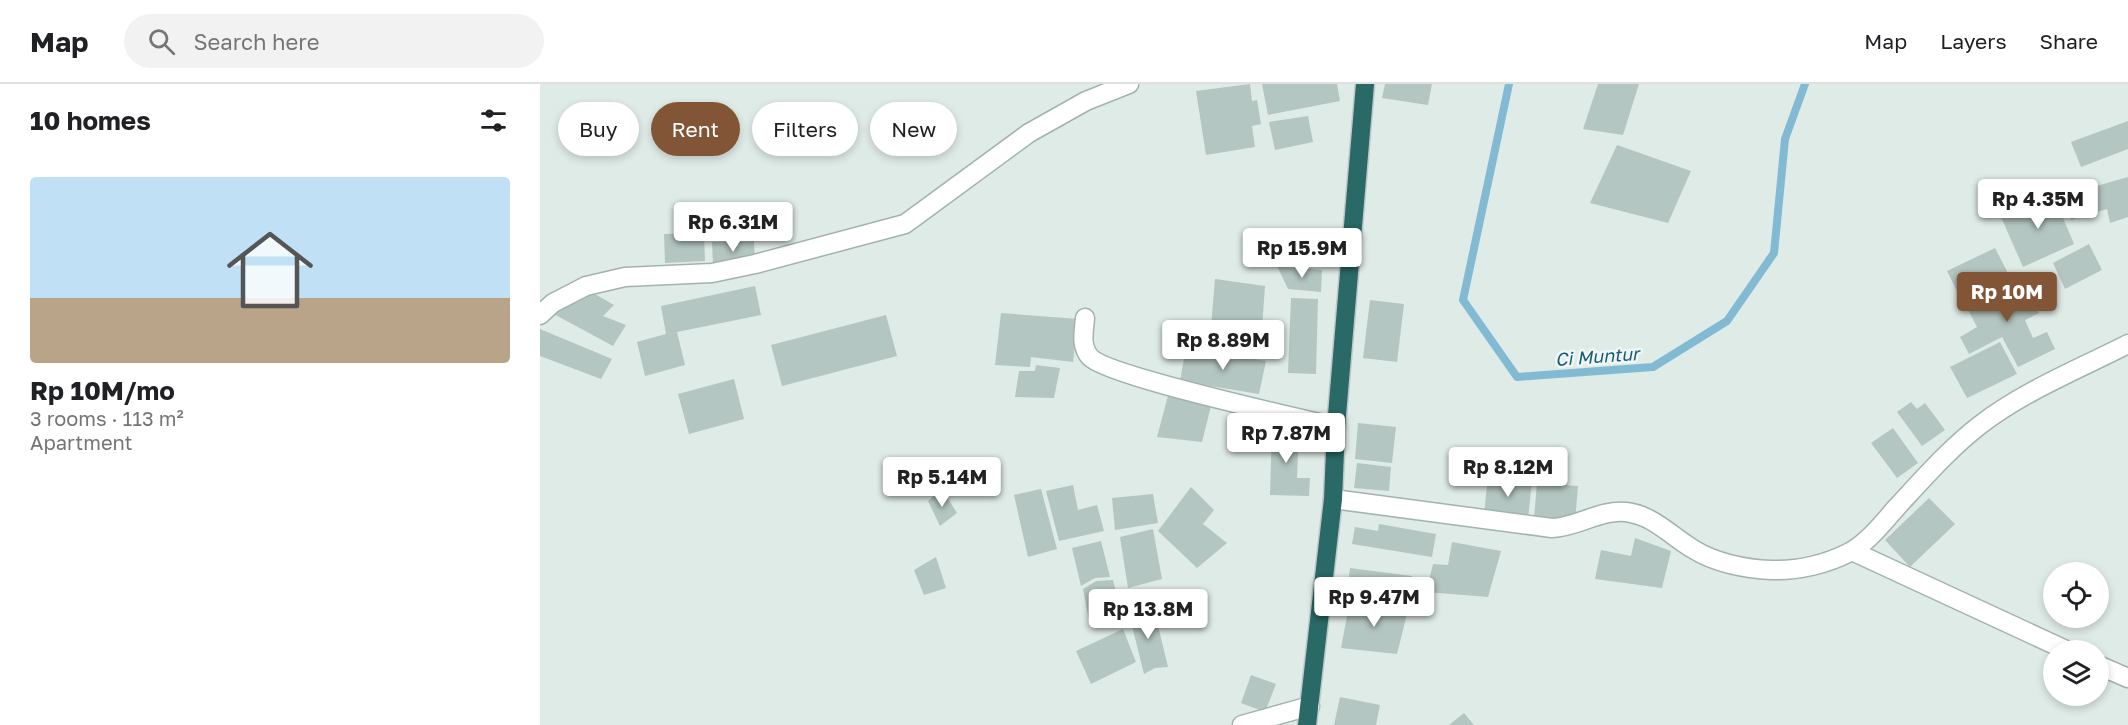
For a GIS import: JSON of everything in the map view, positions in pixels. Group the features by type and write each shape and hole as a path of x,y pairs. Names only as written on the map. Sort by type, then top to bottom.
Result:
{"highway":[{"path":"1307,725 1333,499 1336,427 1365,84"}],"street":[{"path":"540,315 553,303 586,286 625,277 712,273 755,264 905,224 1055,117 1129,84"},
{"path":"1085,318 1085,350 1092,359 1102,364 1135,376 1336,427"},
{"path":"1333,499 1552,528 1568,528 1611,511 1625,511 1642,514 1694,550 1728,564 1772,570 1820,565 1852,551 1874,532 1953,447 1982,423 2024,397 2128,344"},
{"path":"1852,551 2044,640"},
{"path":"2109,669 2128,678"},
{"path":"1242,725 1310,706"}],"building":[{"path":"1250,84 1252,101 1257,100 1261,124 1252,126 1255,147 1206,155 1196,91"},
{"path":"1262,84 1337,84 1340,101 1268,115"},
{"path":"1385,84 1432,84 1428,105 1382,98"},
{"path":"1598,84 1639,84 1623,135 1583,129"},
{"path":"1308,116 1313,142 1275,150 1269,122"},
{"path":"2128,121 2128,149 2081,167 2071,142"},
{"path":"1617,145 1691,171 1668,223 1590,203"},
{"path":"2128,177 2128,217 2110,223 2107,209 2071,220 2065,195"},
{"path":"2053,194 2074,244 2023,267 2001,217"},
{"path":"704,233 705,261 665,263 664,234"},
{"path":"754,241 755,264 713,266 712,242"},
{"path":"1265,241 1332,241 1332,264 1264,263"},
{"path":"2089,244 2102,270 2065,289 2053,263"},
{"path":"1995,248 2010,277 1962,301 1947,271"},
{"path":"1277,266 1322,270 1321,292 1288,289"},
{"path":"2019,277 2039,313 2025,320 2033,338 2047,332 2055,349 2018,367 2002,337 1969,354 1960,337 1977,327 1965,304"},
{"path":"1215,279 1265,286 1261,342 1210,338"},
{"path":"755,286 761,315 677,332 685,365 645,376 637,342 666,334 661,306"},
{"path":"593,293 614,305 603,316 626,325 613,346 550,312"},
{"path":"1291,298 1318,299 1316,374 1288,373"},
{"path":"1370,300 1404,304 1397,362 1363,358"},
{"path":"1001,313 1078,319 1073,362 1031,357 1030,367 995,365"},
{"path":"886,315 897,356 782,386 771,345"},
{"path":"540,329 612,359 601,379 540,356"},
{"path":"2000,342 2017,374 1967,398 1950,367"},
{"path":"1186,348 1266,361 1259,394 1180,381"},
{"path":"1036,365 1060,368 1054,398 1015,397 1019,371 1035,371"},
{"path":"734,379 744,419 689,434 678,394"},
{"path":"1169,392 1212,402 1202,442 1157,437"},
{"path":"1911,402 1917,409 1925,403 1945,430 1922,446 1897,412"},
{"path":"1358,423 1396,427 1392,463 1355,459"},
{"path":"1272,426 1299,427 1297,478 1310,478 1309,496 1270,495"},
{"path":"1893,428 1918,463 1897,478 1871,443"},
{"path":"1357,463 1391,467 1389,491 1354,488"},
{"path":"1488,476 1532,480 1528,520 1484,515"},
{"path":"1537,483 1578,486 1575,522 1534,518"},
{"path":"1073,485 1078,510 1097,505 1104,531 1059,541 1046,491"},
{"path":"1191,487 1214,510 1203,524 1227,543 1197,568 1158,531"},
{"path":"942,489 957,513 940,526 928,501"},
{"path":"1041,489 1057,549 1028,557 1014,495"},
{"path":"1153,494 1158,523 1115,530 1112,498"},
{"path":"1929,498 1955,524 1910,567 1885,540"},
{"path":"1379,524 1436,534 1432,557 1352,544 1355,527 1378,531"},
{"path":"1153,529 1162,579 1128,588 1120,537"},
{"path":"1635,538 1671,551 1662,588 1595,579 1601,550 1631,556"},
{"path":"1101,541 1110,577 1095,578 1081,586 1072,548"},
{"path":"1452,542 1501,551 1488,597 1426,592 1433,564 1448,565"},
{"path":"936,557 946,588 924,595 914,570"},
{"path":"1350,568 1412,576 1409,599 1347,591"},
{"path":"1113,580 1122,615 1090,625 1083,589 1096,581"},
{"path":"1350,600 1408,610 1397,654 1341,648"},
{"path":"1154,609 1168,667 1155,668 1144,674 1129,614"},
{"path":"1123,629 1136,662 1091,684 1076,651"},
{"path":"1251,675 1276,684 1265,712 1241,703"},
{"path":"1340,697 1380,705 1376,725 1334,725"},
{"path":"1464,713 1474,725 1449,725"}],"waterway":[{"name":"Ci Muntur","path":"1509,84 1463,300 1517,377 1653,367 1727,321 1774,253 1785,139 1805,84"}]}
